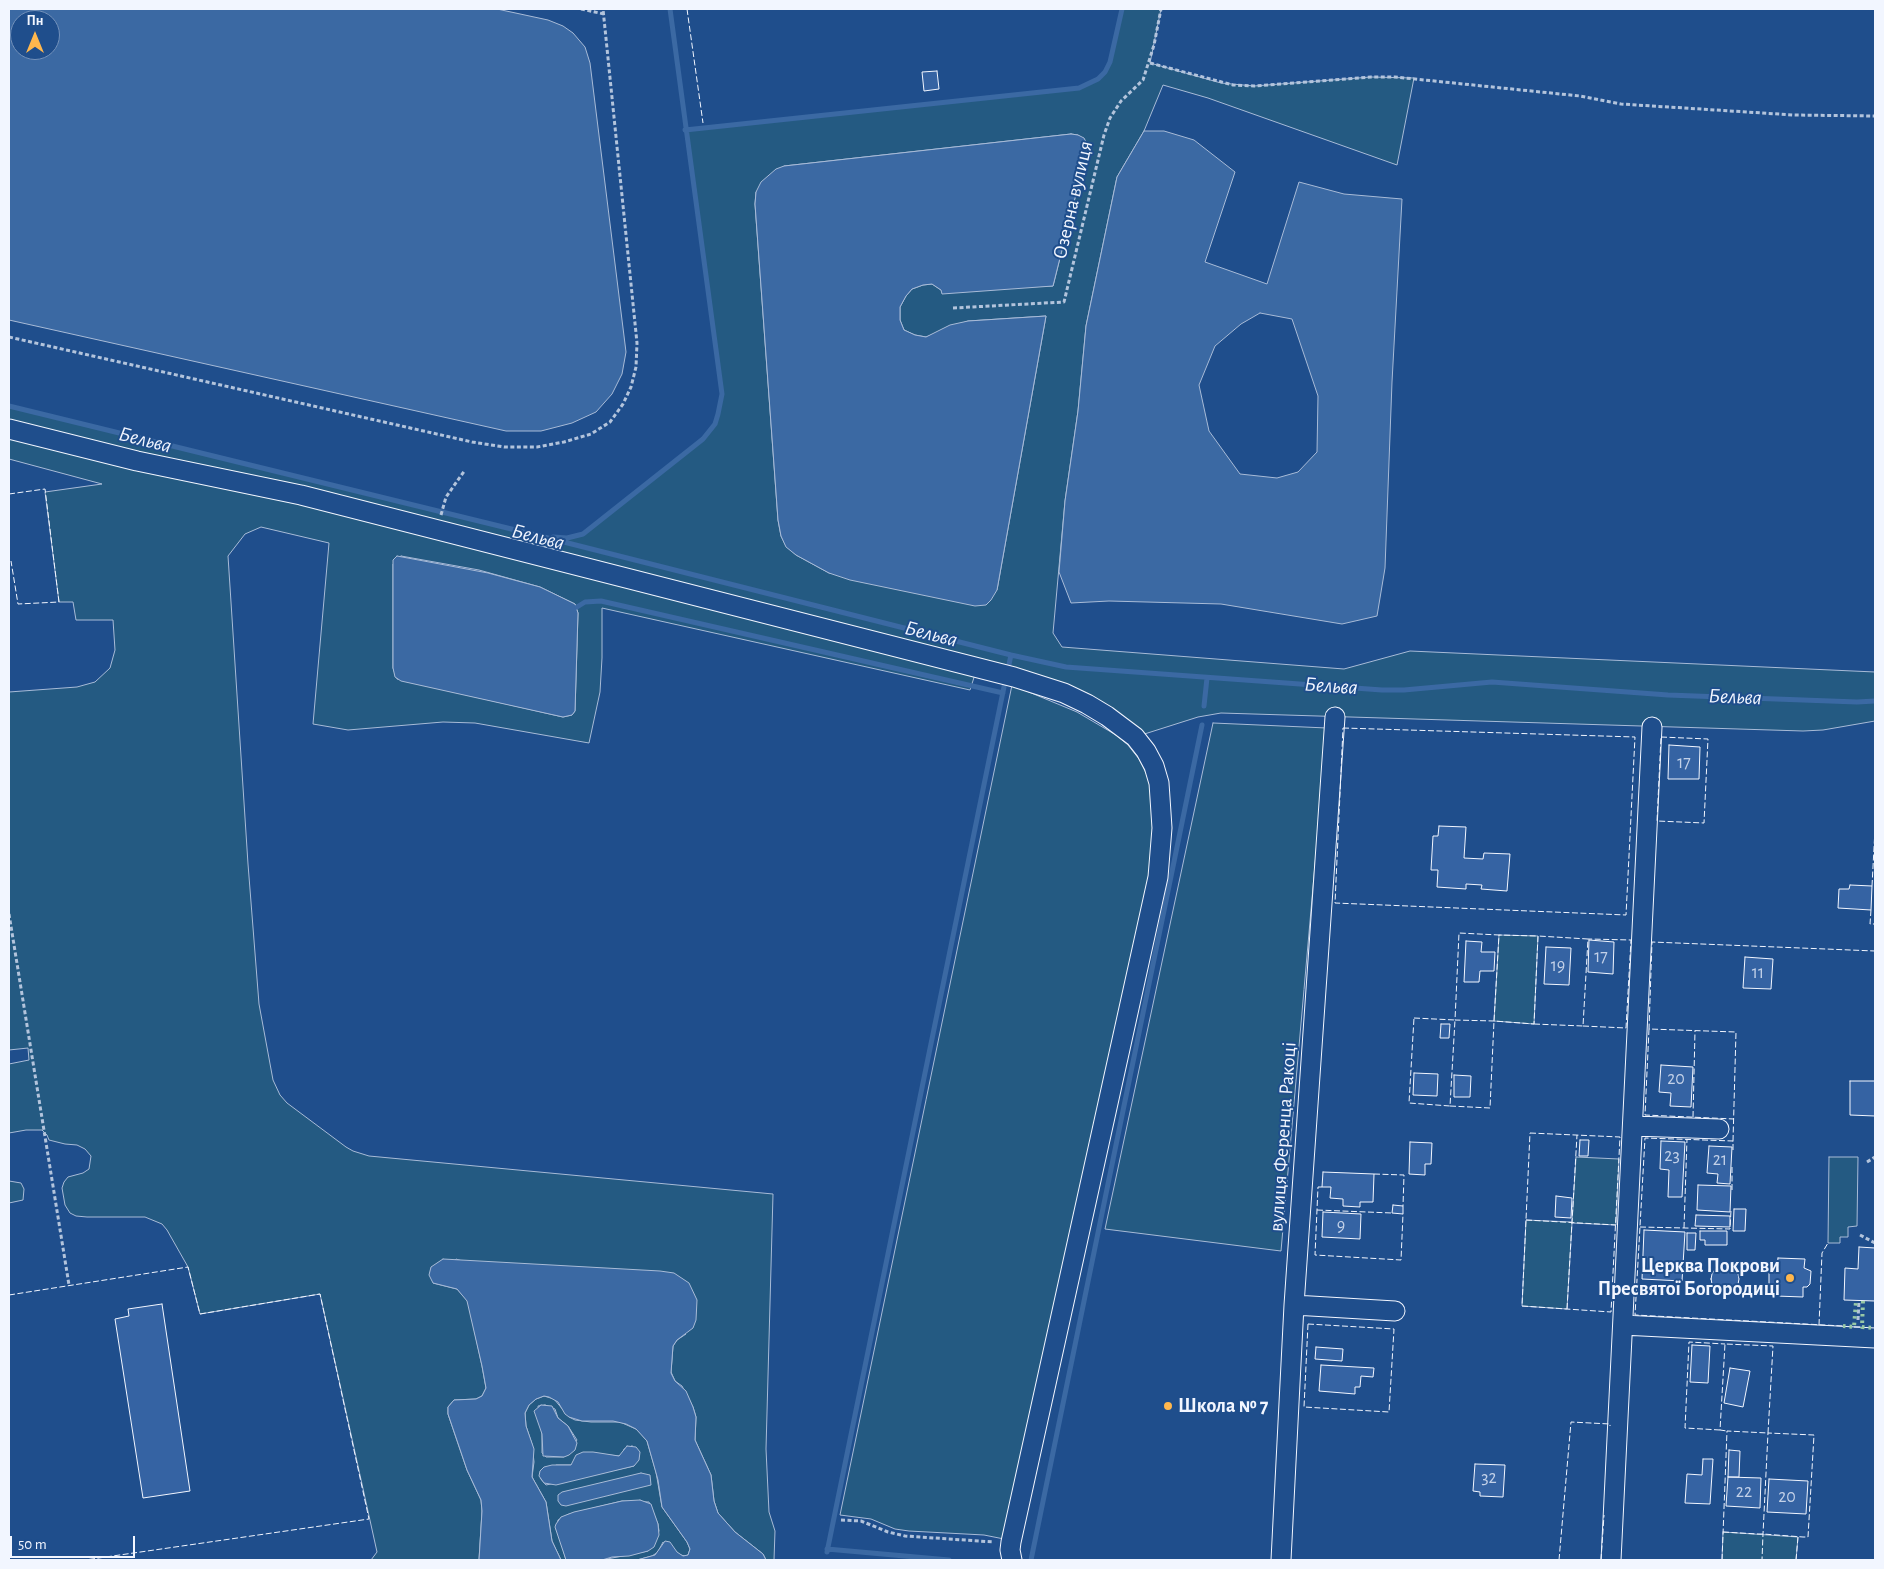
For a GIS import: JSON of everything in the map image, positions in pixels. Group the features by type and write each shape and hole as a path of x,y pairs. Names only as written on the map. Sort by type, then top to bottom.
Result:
{"street":[{"path":"9,429 137,461 310,497 1014,677 1057,691 1087,704 1135,737 1146,751 1154,766 1159,783 1162,828 1158,877 1011,1555"},
{"name":"вулиця Ференца Ракоці","path":"1281,1560 1294,1305 1335,717"},
{"path":"1611,1560 1634,1126 1652,727"},
{"path":"1634,1126 1719,1129"},
{"path":"1294,1305 1395,1311"},
{"path":"1622,1326 1875,1338"}],"path":[{"path":"581,9 604,14"},
{"path":"9,337 472,442 504,447 538,447 591,434 610,422 624,404 636,367 637,343 603,9"},
{"name":"Озерна вулиця","path":"953,308 1064,302 1104,134 1110,118 1121,102 1143,80 1150,62 1161,9"},
{"path":"1150,62 1233,85 1254,86 1371,77 1395,77 1580,96 1621,104 1794,114 1875,116"},
{"path":"440,518 444,502 466,470"},
{"path":"9,914 69,1285"},
{"path":"1867,1162 1875,1157"},
{"path":"1860,1235 1875,1243"},
{"path":"1858,1327 1859,1301"},
{"path":"841,1520 865,1522 888,1532 905,1536 991,1541 1011,1555"}],"shaded area":[{"path":"9,9 497,9 548,20 563,26 573,33 585,47 590,63 626,352 622,374 612,394 596,412 572,423 541,431 506,431 9,320"},
{"path":"1122,9 1161,9 1150,63 1221,83 1254,86 1371,77 1414,78 1397,165 1208,98 1163,85 1144,131 1117,177 1086,326 1078,411 1065,501 1053,633 1062,647 1344,669 1410,651 1875,672 1875,721 1823,730 1803,731 1221,713 1198,717 1135,737 1122,726 977,668 970,690 602,608 600,692 589,743 475,723 443,722 348,730 313,724 329,543 261,527 245,534 228,556 259,1004 273,1080 280,1095 287,1103 346,1147 369,1156 773,1194 766,1449 769,1512 775,1531 774,1560 766,1560 763,1554 735,1532 718,1513 714,1501 711,1475 695,1440 696,1417 693,1407 682,1386 675,1381 671,1372 673,1346 677,1340 686,1334 456,1259 433,1283 457,1289 468,1301 486,1388 482,1396 476,1399 454,1400 448,1407 448,1414 467,1470 481,1500 479,1560 371,1560 377,1552 320,1294 200,1314 188,1267 162,1224 145,1217 87,1217 76,1216 70,1213 65,1205 62,1188 68,1177 83,1173 89,1169 91,1156 85,1149 77,1145 49,1140 42,1130 9,1133 9,1064 29,1060 28,1048 9,1050 9,692 77,687 95,682 110,668 115,650 113,620 76,620 73,602 59,602 45,492 102,484 9,459 9,406 540,536 567,538 582,534 703,439 715,424 718,414 722,394 685,130 1079,88 1098,79 1105,72 1110,62","holes":["1071,134 1078,135 1086,142 1086,154 1053,286 941,290 932,284 923,285 912,289 900,307 900,320 904,330 926,337 968,321 1046,316 997,590 829,573 796,555 786,546 781,536 778,520 755,204 756,192 784,166","401,556 479,570 540,587 575,604 578,613 575,711 572,715 563,717 397,679 393,668 393,564"]},
{"path":"1144,131 1164,131 1194,140 1235,172 1205,262 1267,284 1299,182 1344,194 1402,199 1392,382 1385,568 1377,616 1342,624 1221,604 1109,601 1071,603 1059,572 1065,501 1078,411 1086,326 1117,177","holes":["1260,313 1292,319 1318,396 1317,452 1298,472 1277,478 1240,474 1209,431 1199,385 1215,346 1241,324"]},
{"path":"1071,134 1084,138 1086,154 1053,286 942,294 941,290 932,284 923,285 912,289 900,307 900,320 904,330 926,337 950,325 968,321 1046,316 997,590 991,600 986,605 975,606 850,580 829,573 796,555 786,547 781,536 778,520 755,204 756,192 761,182 776,169 784,166"},
{"path":"397,556 488,573 540,587 575,604 578,613 575,711 572,715 563,717 401,681 395,677 393,668 393,560"},
{"path":"1012,685 1077,712 1116,735 1128,745 1139,759 1148,777 1153,798 1154,821 1151,874 1004,1539 984,1535 895,1529 871,1519 840,1515"},
{"path":"1213,723 1327,728 1281,1251 1105,1229"},
{"path":"1499,935 1538,936 1534,1024 1494,1021"},
{"path":"1576,1157 1619,1159 1616,1225 1572,1223 1567,1309 1522,1306 1526,1220 1572,1222"},
{"path":"1829,1157 1858,1157 1857,1226 1848,1227 1848,1237 1840,1237 1840,1243 1828,1243"},
{"path":"9,1181 21,1183 24,1189 23,1200 9,1203"},
{"path":"443,1259 660,1271 674,1273 689,1283 697,1300 696,1320 693,1328 677,1340 673,1346 671,1373 675,1381 686,1391 693,1407 696,1417 695,1440 711,1475 714,1501 718,1513 735,1532 763,1554 766,1560 637,1560 655,1555 665,1541 670,1542 677,1552 683,1556 688,1555 690,1549 662,1507 658,1480 647,1441 636,1429 626,1424 613,1421 582,1421 569,1417 558,1402 544,1396 536,1399 529,1405 525,1413 526,1426 534,1449 532,1477 546,1502 552,1541 561,1560 479,1560 481,1500 467,1470 448,1414 448,1407 454,1400 476,1399 482,1396 486,1388 467,1301 457,1289 433,1283 429,1275 431,1267"},
{"path":"544,1396 554,1399 569,1417 575,1420 620,1422 636,1429 642,1435 647,1441 656,1472 662,1507 687,1542 690,1549 688,1555 680,1555 663,1542 658,1552 652,1556 637,1560 602,1560 648,1551 659,1531 649,1502 622,1501 569,1514 558,1520 556,1529 566,1560 561,1560 552,1541 546,1502 532,1477 534,1462 525,1413 529,1405 536,1399","holes":["545,1405 555,1409 558,1418 568,1426 577,1440 564,1457 546,1457 542,1453 542,1434 538,1406","632,1446 634,1466 546,1485 540,1478 556,1465 571,1465 609,1455 619,1456 623,1453 624,1449"]},
{"path":"541,1405 552,1406 558,1418 568,1426 577,1443 575,1450 569,1455 564,1457 543,1456 542,1434 534,1411"},
{"path":"627,1446 636,1447 640,1452 639,1460 634,1466 556,1485 544,1483 539,1476 540,1471 544,1467 571,1465 576,1455 583,1452 619,1456"},
{"path":"641,1473 650,1475 651,1485 566,1506 561,1505 558,1501 558,1495 562,1492"},
{"path":"640,1500 651,1504 658,1524 659,1535 654,1547 648,1551 629,1556 612,1557 602,1560 566,1560 555,1527 561,1517 574,1512 622,1501"},
{"path":"1723,1532 1798,1537 1796,1560 1722,1560"}],"building":[{"path":"937,71 939,89 924,91 922,72"},
{"path":"1669,745 1700,747 1699,779 1668,779"},
{"path":"1439,826 1466,827 1464,858 1483,859 1484,853 1510,854 1507,891 1481,889 1482,885 1466,884 1466,889 1437,887 1438,870 1431,870 1433,836 1438,836"},
{"path":"1850,885 1872,886 1871,910 1838,908 1839,889 1849,889"},
{"path":"1589,940 1614,942 1613,974 1588,972"},
{"path":"1466,941 1482,942 1481,952 1495,952 1494,971 1480,971 1479,982 1464,982"},
{"path":"1546,947 1571,948 1569,985 1544,984"},
{"path":"1745,957 1773,959 1771,989 1743,988"},
{"path":"1441,1024 1450,1024 1449,1038 1440,1038"},
{"path":"1661,1065 1693,1067 1691,1107 1670,1106 1671,1093 1659,1092"},
{"path":"1414,1073 1438,1074 1437,1096 1413,1095"},
{"path":"1454,1075 1471,1076 1470,1097 1454,1097"},
{"path":"1850,1081 1875,1081 1875,1116 1850,1115"},
{"path":"1580,1140 1589,1140 1588,1156 1579,1156"},
{"path":"1661,1141 1685,1142 1682,1197 1668,1197 1669,1170 1660,1169"},
{"path":"1410,1142 1432,1143 1431,1164 1425,1164 1425,1175 1409,1174"},
{"path":"1709,1146 1732,1147 1730,1184 1717,1183 1718,1174 1707,1173"},
{"path":"1323,1172 1374,1174 1373,1202 1360,1202 1360,1207 1343,1206 1343,1199 1330,1198 1331,1187 1322,1187"},
{"path":"1698,1185 1731,1186 1730,1212 1697,1210"},
{"path":"1556,1196 1572,1198 1571,1218 1555,1217"},
{"path":"1393,1205 1403,1206 1403,1214 1392,1213"},
{"path":"1734,1209 1746,1209 1745,1231 1733,1231"},
{"path":"1323,1212 1361,1214 1360,1239 1322,1237"},
{"path":"1696,1215 1730,1216 1730,1227 1695,1226"},
{"path":"1644,1230 1685,1232 1682,1281 1642,1279"},
{"path":"1700,1231 1727,1231 1727,1245 1705,1245 1705,1240 1700,1240"},
{"path":"1687,1233 1696,1233 1695,1250 1687,1250"},
{"path":"1859,1247 1875,1248 1875,1301 1844,1300 1845,1268 1858,1269"},
{"name":"Церква Покрови Пресвятої Богородиці","path":"1778,1258 1805,1259 1804,1268 1811,1271 1810,1284 1807,1287 1803,1287 1803,1297 1776,1296 1777,1285 1769,1285 1769,1267 1777,1268"},
{"path":"1725,1265 1735,1269 1739,1279 1735,1289 1725,1293 1715,1289 1711,1279 1715,1269"},
{"path":"162,1304 190,1491 143,1498 115,1319 129,1316 128,1309"},
{"path":"1692,1345 1710,1346 1708,1383 1690,1382"},
{"path":"1316,1347 1343,1349 1342,1361 1315,1359"},
{"path":"1321,1365 1374,1368 1373,1377 1361,1376 1360,1387 1355,1387 1355,1394 1319,1391"},
{"path":"1730,1368 1750,1371 1743,1407 1724,1403"},
{"path":"1729,1450 1740,1451 1739,1477 1728,1477"},
{"path":"1703,1459 1713,1459 1710,1504 1685,1503 1687,1474 1702,1475"},
{"path":"1475,1464 1505,1465 1503,1497 1480,1496 1480,1492 1473,1491"},
{"path":"1728,1477 1761,1478 1760,1508 1726,1506"},
{"path":"1769,1479 1808,1481 1806,1514 1767,1512"}],"waterway":[{"path":"553,537 567,538 583,534 703,439 715,424 718,414 722,394 670,9"},
{"path":"685,130 1079,88 1098,79 1105,72 1110,62 1122,9"},
{"name":"Бельва","path":"9,406 540,536 1011,655 1066,667 1382,690 1404,690 1492,682 1668,695 1857,702 1875,701"},
{"path":"577,607 585,602 601,601 1003,693"},
{"path":"1008,669 1011,655"},
{"path":"1204,706 1207,678"},
{"path":"827,1552 1005,682"},
{"path":"1031,1560 1202,725"},
{"path":"827,1549 949,1560"}],"hedge":[{"path":"1843,1326 1854,1327 1856,1301"},
{"path":"1863,1301 1862,1327 1875,1328"}],"fence":[{"path":"687,9 703,123"},
{"path":"9,494 45,489 59,602 18,604 11,561"},
{"path":"1343,728 1635,737 1626,915 1335,903 1343,728"},
{"path":"1661,737 1708,739 1704,823 1657,821 1661,737"},
{"path":"1872,886 1875,829"},
{"path":"1871,910 1870,924 1875,924"},
{"path":"1450,1106 1490,1108 1494,1021 1499,935 1459,933 1455,1020 1494,1021 1534,1024 1538,936 1499,935"},
{"path":"1534,1024 1583,1026 1588,939 1538,936"},
{"path":"1583,1026 1626,1028 1631,940 1588,939"},
{"path":"1733,1141 1736,1032 1649,1029 1652,942 1875,951"},
{"path":"1414,1018 1455,1020 1450,1106 1409,1103 1414,1018"},
{"path":"1649,1029 1645,1115 1734,1119"},
{"path":"1693,1117 1695,1031"},
{"path":"1530,1133 1620,1137 1611,1312 1522,1306 1530,1133"},
{"path":"1567,1309 1577,1135"},
{"path":"1733,1150 1733,1141 1645,1138 1635,1315 1843,1326"},
{"path":"1684,1228 1687,1139"},
{"path":"1732,1165 1732,1190"},
{"path":"1374,1174 1404,1175 1403,1206"},
{"path":"1322,1187 1318,1187 1315,1255 1401,1260 1403,1214"},
{"path":"1317,1210 1392,1213"},
{"path":"1640,1227 1730,1229 1731,1210"},
{"path":"1526,1220 1616,1225"},
{"path":"1819,1325 1822,1253 1828,1243"},
{"path":"9,1295 188,1267 200,1314 320,1294 369,1519 85,1560"},
{"path":"1308,1324 1394,1329 1389,1412 1304,1407 1308,1324"},
{"path":"1854,1327 1862,1327"},
{"path":"1720,1430 1685,1428 1689,1342 1725,1344"},
{"path":"1722,1560 1727,1431 1768,1433 1773,1346 1725,1344 1720,1430 1727,1431"},
{"path":"1559,1560 1571,1422 1610,1424 1610,1426"},
{"path":"1723,1532 1763,1534 1808,1537 1814,1435 1768,1433 1763,1534 1762,1560"},
{"path":"1601,1560 1604,1515"},
{"path":"1796,1560 1798,1537"}],"place":[{"name":"Церква Покрови Пресвятої Богородиці","path":"1790,1278"},
{"name":"Школа № 7","path":"1168,1406"}]}
